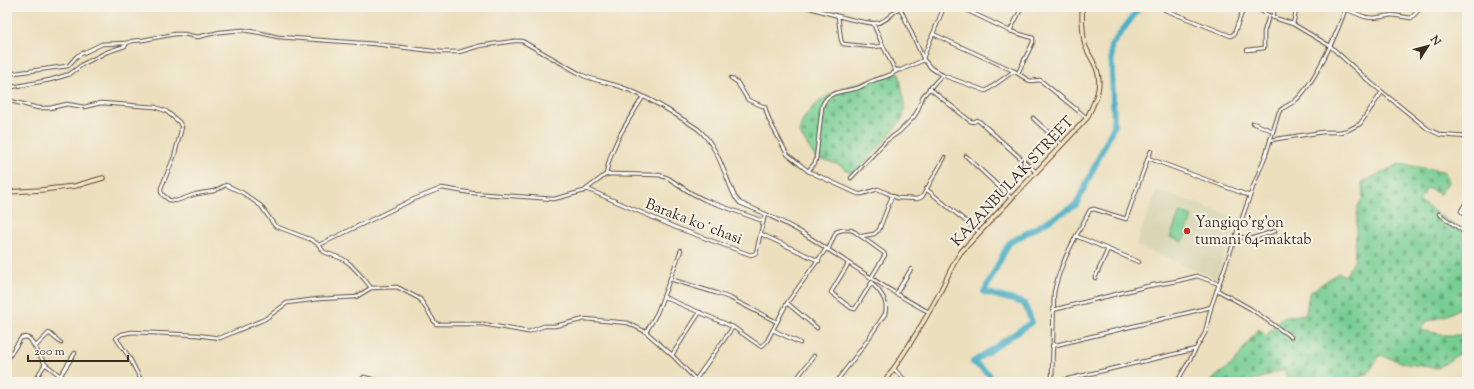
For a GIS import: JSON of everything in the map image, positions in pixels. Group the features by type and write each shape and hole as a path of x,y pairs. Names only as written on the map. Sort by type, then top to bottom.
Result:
{"main road":[{"name":"KAZANBULAK STREET","path":"884,382 894,369 929,312 956,259 979,232 1087,118 1094,104 1100,81 1097,70 1086,46 1082,30 1082,7"},
{"path":"7,192 75,186 103,178"}],"street":[{"path":"807,7 838,16 873,23 884,20 900,7 924,59 931,68 942,75 986,91 1014,71"},
{"path":"808,171 815,163 816,159 822,107 825,100 837,92 858,88 871,81 889,76 898,70 924,59 944,7"},
{"path":"960,7 1010,31 1031,37 1033,40 1018,74"},
{"path":"1010,31 1022,7"},
{"path":"1165,10 1231,36 1234,34 1244,7"},
{"path":"1254,7 1271,17 1293,24 1330,46 1382,92 1428,129 1442,135 1467,137"},
{"path":"1247,50 1264,48 1264,32 1276,7"},
{"path":"1293,24 1297,7"},
{"path":"1178,382 1205,333 1219,284 1279,112 1282,108 1297,100 1308,85 1330,46 1346,8 1365,17 1374,18 1392,16 1410,18 1422,7"},
{"path":"838,16 841,40 843,44 873,47 882,46"},
{"path":"873,23 882,46 893,67 898,70"},
{"path":"7,88 50,80 70,74 83,64 107,52 125,46 132,41 175,34 184,34 197,37 220,32 243,30 278,37 374,44 441,52 459,52 479,46 514,40 522,41 592,80 621,87 643,97 688,122 704,134 712,146 735,197 740,203 766,214 804,234 896,294 929,312"},
{"path":"933,34 1014,71 1031,81 1038,79 1041,80 1087,118"},
{"path":"7,74 68,66 78,56 102,44 127,44"},
{"path":"851,178 886,141 899,132 913,118 923,96 942,75"},
{"path":"731,78 737,82 748,100 765,107 769,120 787,154 808,171 858,194 878,189 897,198 917,200 922,197 945,157"},
{"path":"929,88 970,121 979,121 1036,172"},
{"path":"1270,140 1348,130 1360,124 1382,92"},
{"path":"606,175 618,138 643,97"},
{"path":"7,100 38,108 50,108 67,104 84,107 101,103 161,108 179,122 182,127 174,157 161,188 163,196 169,200 176,201 196,194 214,191 226,186 243,193 261,206 275,226 312,240 319,245 324,252 343,259 350,264 371,288"},
{"path":"1033,118 1062,145"},
{"path":"1253,123 1273,131"},
{"path":"1151,151 1126,219 1091,209 1066,254 1056,278 1054,293 1052,346 1053,382 1196,349"},
{"path":"966,156 1011,198"},
{"path":"1148,158 1250,196"},
{"path":"319,245 412,200 442,188 472,193 554,199 569,196 587,189 606,175 659,176 668,178 691,193 706,200 764,221"},
{"name":"Baraka koʻchasi","path":"587,189 677,228 751,255 756,253 766,214"},
{"path":"926,189 979,232"},
{"path":"862,236 874,234 879,230 892,196"},
{"path":"1467,200 1461,211 1467,217"},
{"path":"1439,214 1467,234"},
{"path":"664,297 733,327 760,346 765,344 786,303 827,250 836,232 839,230 851,230 862,236 885,255 872,279 872,283 855,310 831,292 848,264"},
{"path":"1236,236 1250,239 1275,231"},
{"path":"761,234 819,261"},
{"path":"1076,236 1140,262"},
{"path":"1095,278 1108,249"},
{"path":"646,332 664,297 681,250"},
{"path":"896,294 911,269"},
{"path":"1053,310 1148,286 1197,276 1219,284"},
{"path":"670,279 716,292 777,322"},
{"path":"836,382 862,348 885,314 885,301 872,283"},
{"path":"142,382 129,356 116,338 122,334 132,332 168,333 220,338 266,319 287,303 318,299 356,297 371,288 397,287 420,299 436,324 483,324 528,332 544,326 555,326 585,320 628,323 646,332 672,355 697,381 733,327"},
{"path":"1217,290 1251,308 1291,338"},
{"path":"786,303 817,328"},
{"path":"1052,346 1212,307"},
{"path":"672,355 700,312"},
{"path":"773,330 800,343"},
{"path":"35,347 49,333 61,343"},
{"path":"7,360 23,337 30,339 45,364 68,382"},
{"path":"60,376 75,353"},
{"path":"794,382 814,356"},
{"path":"34,382 45,364"},
{"path":"894,369 907,382"},
{"path":"360,382 364,377 382,382"}],"shaded area":[{"name":"Yangiqo’rg’on tumani 64-maktab","path":"1157,190 1237,218 1216,279 1136,245"}],"green space":[{"path":"899,74 905,104 903,118 877,150 853,174 839,165 815,157 799,132 804,119 812,108 837,91 867,80"},
{"path":"1399,164 1443,171 1449,181 1440,194 1427,188 1419,201 1467,234 1467,304 1448,315 1425,322 1421,330 1445,335 1467,335 1467,354 1462,352 1438,368 1407,364 1380,355 1367,375 1341,382 1289,382 1284,369 1251,382 1210,381 1235,362 1259,329 1266,336 1281,318 1306,314 1309,293 1338,273 1345,276 1354,262 1358,206 1363,198 1362,182"},
{"path":"1180,212 1192,217 1183,242 1170,237"}],"waterway":[{"path":"991,382 989,374 973,362 1032,322 1024,303 984,292 1009,243 1076,205 1114,126 1111,46 1139,7"}],"place":[{"name":"Yangiqo’rg’on tumani 64-maktab","path":"1187,231"}]}
